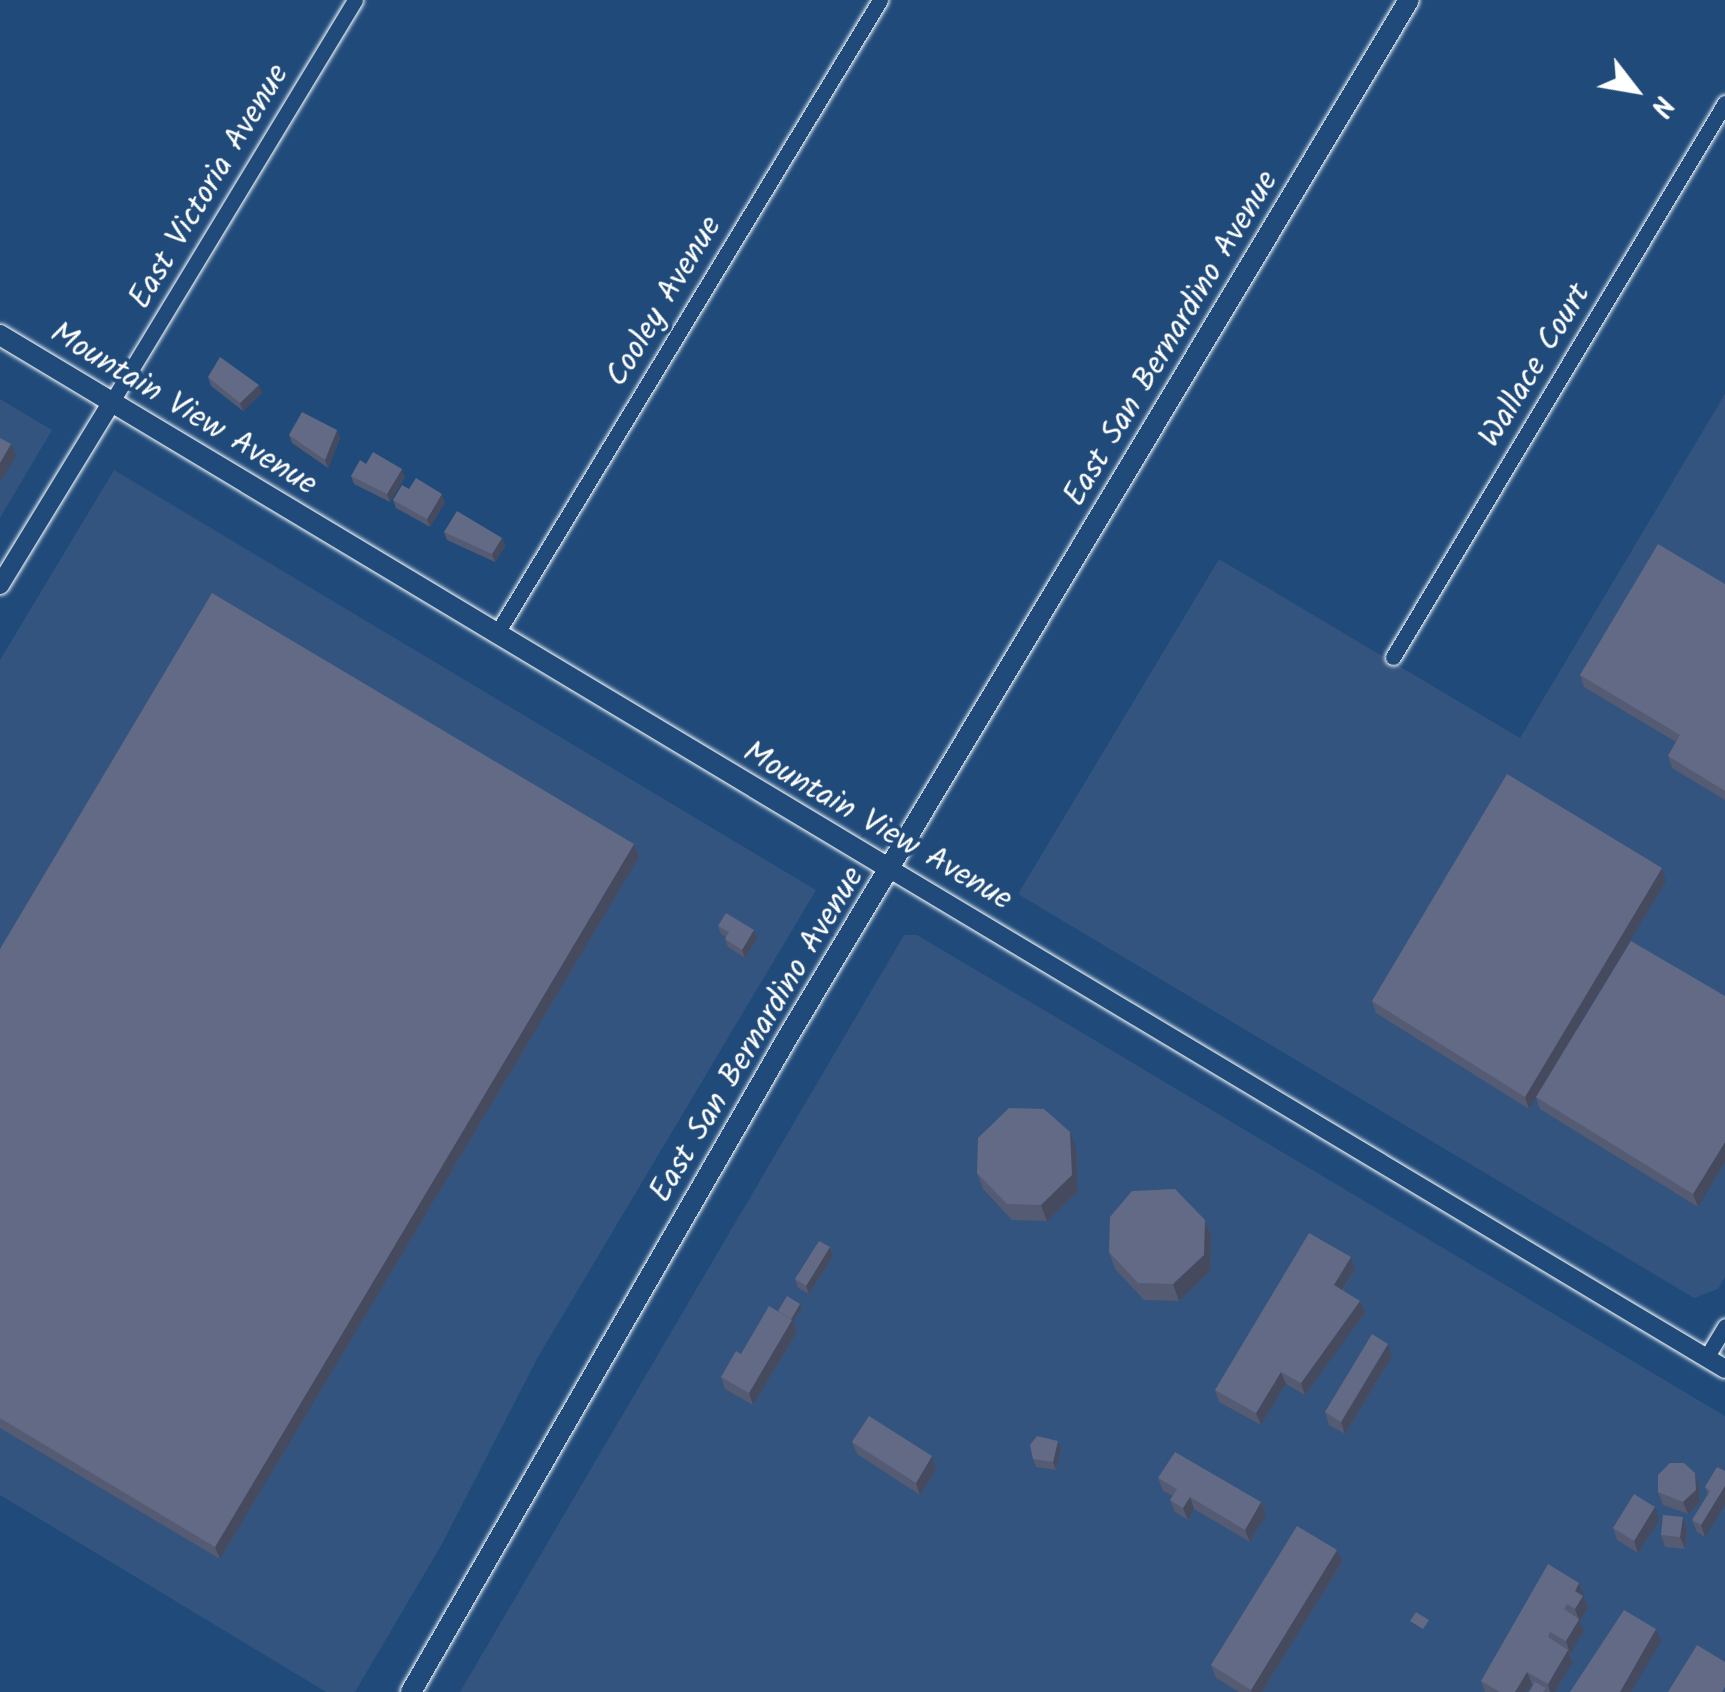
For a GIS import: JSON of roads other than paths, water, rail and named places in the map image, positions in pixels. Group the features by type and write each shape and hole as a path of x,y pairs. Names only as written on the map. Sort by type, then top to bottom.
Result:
{"main road":[{"name":"East San Bernardino Avenue","path":"411,1692 890,870 1409,0"},
{"name":"Mountain View Avenue","path":"0,335 890,870"}],"street":[{"name":"East Victoria Avenue","path":"111,402 355,0"},
{"name":"Cooley Avenue","path":"497,633 880,0"},
{"name":"Wallace Court","path":"1394,657 1725,103"},
{"path":"0,585 111,402"},
{"name":"Mountain View Avenue","path":"890,870 1725,1369"},
{"path":"1706,1358 1725,1326"}]}
